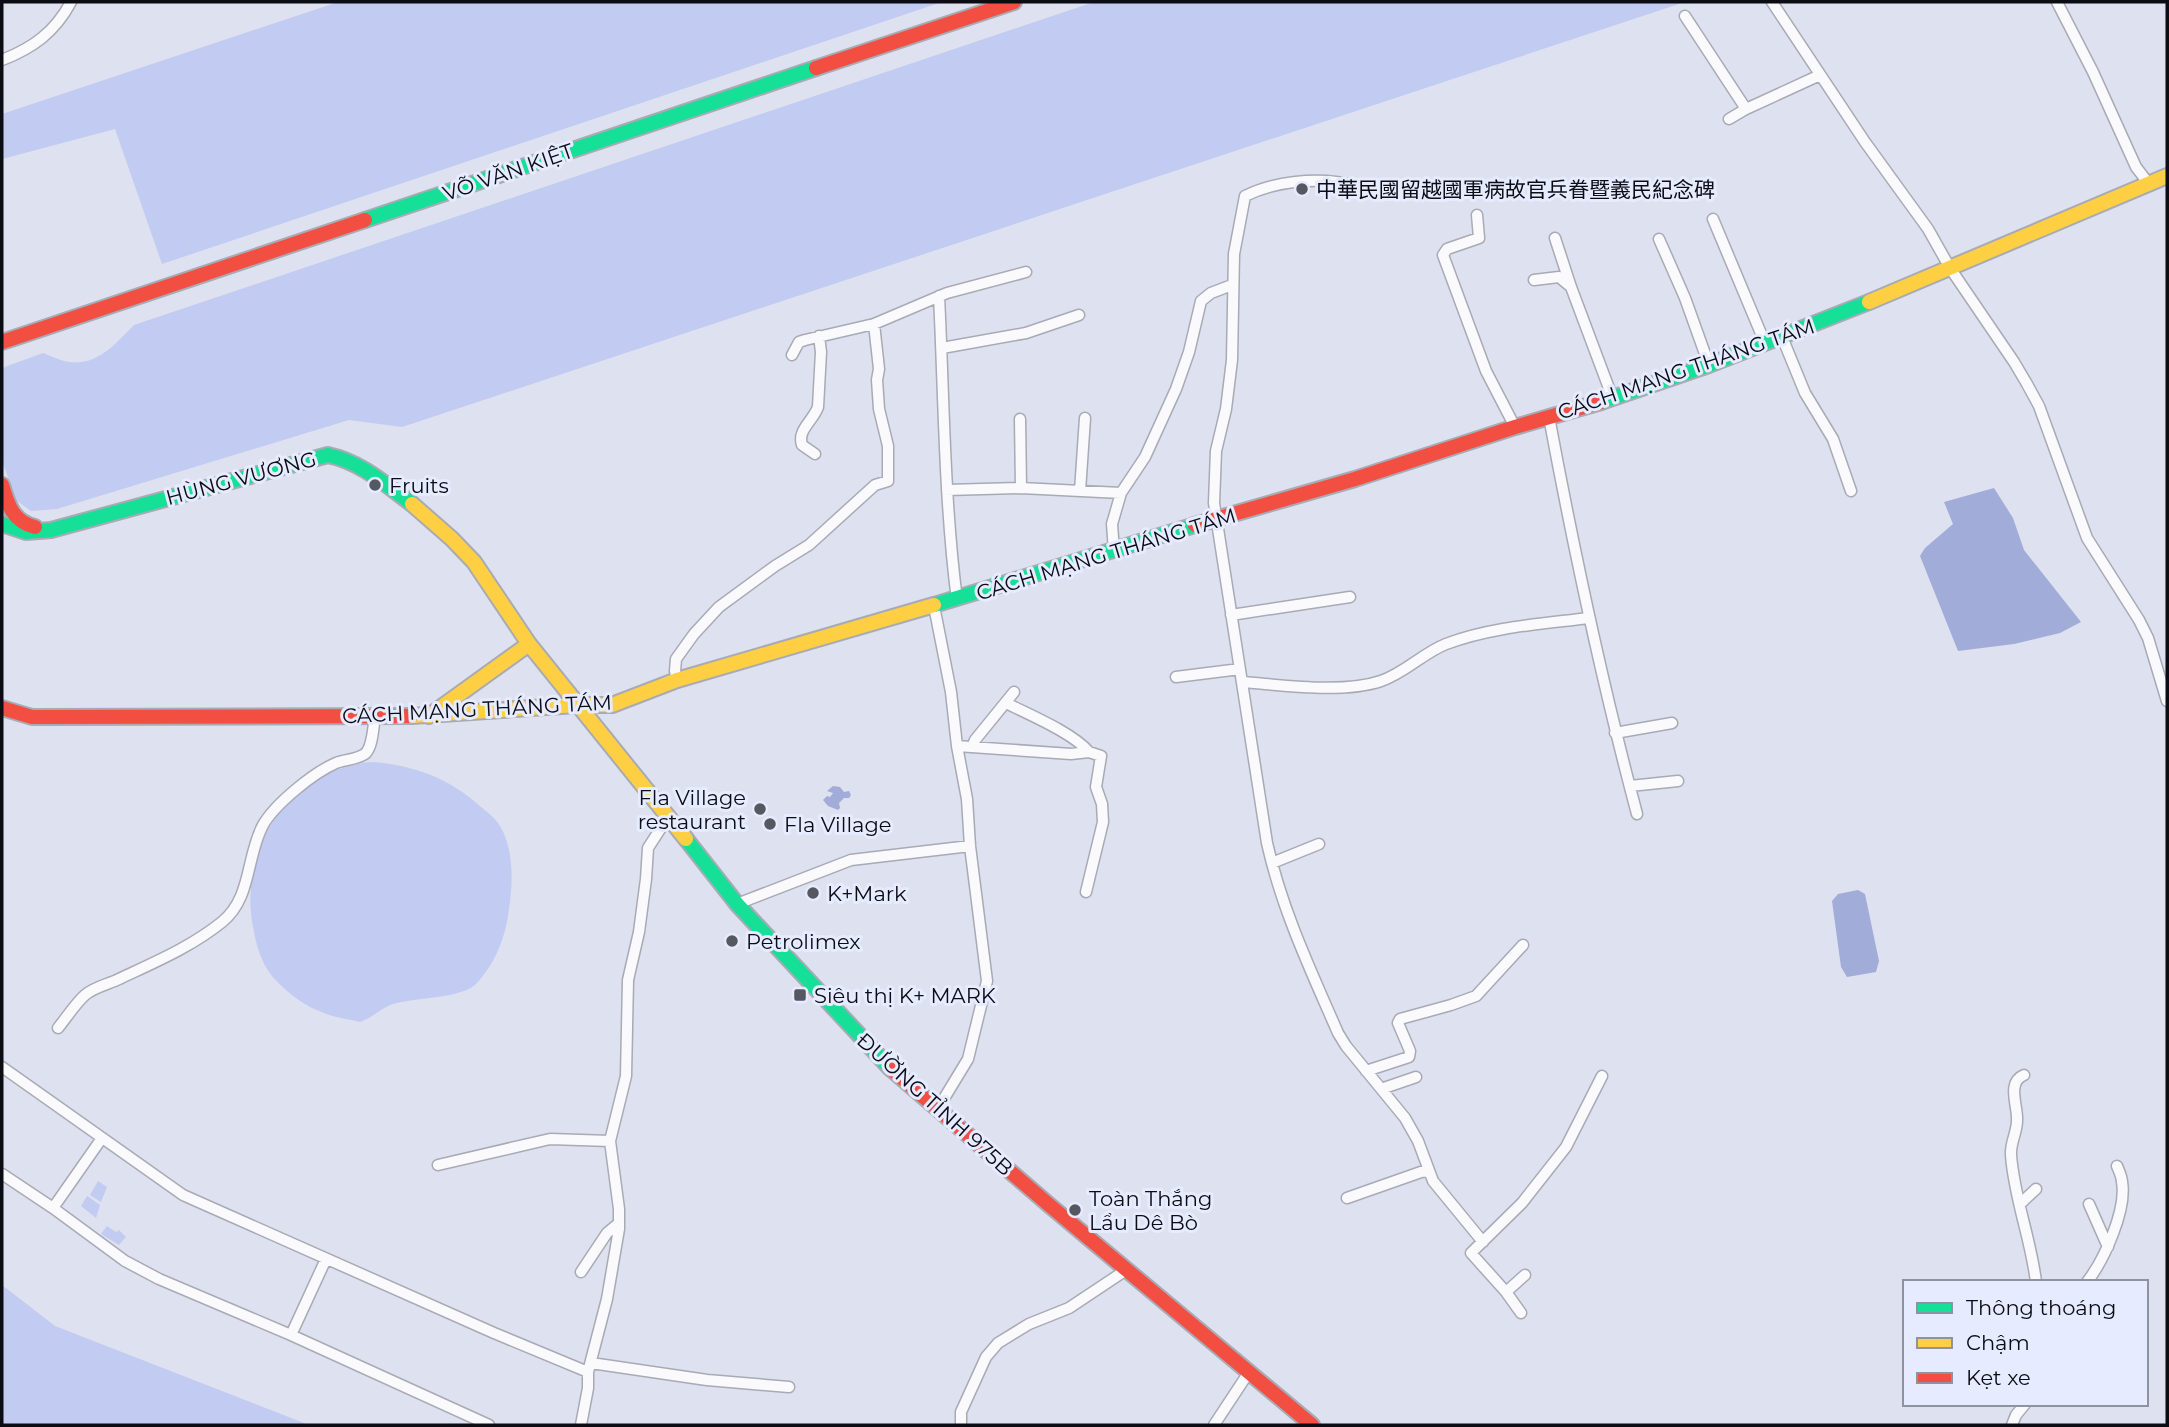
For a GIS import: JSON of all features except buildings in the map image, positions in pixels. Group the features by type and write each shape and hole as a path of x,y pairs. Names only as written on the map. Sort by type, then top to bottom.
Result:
{"street":[{"path":"2,60 40,41 56,26 71,2"},
{"name":"VÕ VĂN KIỆT","path":"2,342 1014,2"},
{"path":"1772,2 1864,142 1928,229 1950,268 2014,362 2039,406 2087,538 2148,638 2167,701"},
{"path":"2057,2 2093,72 2136,167 2149,184"},
{"path":"1685,16 1746,109"},
{"path":"1729,119 1820,75"},
{"name":"CÁCH MẠNG THÁNG TÁM","path":"2,708 32,717 375,717 612,705 677,680 957,600 1613,399 1782,337 2167,176"},
{"path":"1371,187 1328,181 1298,183 1272,187 1245,196 1234,254 1229,393 1216,451 1216,519 1272,863 1291,923 1338,1033 1413,1130 1429,1171 1446,1199 1483,1242"},
{"path":"1476,215 1479,238 1447,249 1443,255 1486,371 1515,427"},
{"path":"1713,219 1765,343"},
{"path":"1555,238 1613,399"},
{"path":"1660,239 1709,365"},
{"path":"792,355 799,342 874,324 939,296 1026,272"},
{"path":"1534,280 1559,277 1571,287"},
{"path":"1114,551 1112,524 1121,493 1144,457 1176,389 1189,352 1201,301 1211,293 1232,285"},
{"path":"939,296 950,547 957,600"},
{"path":"942,348 1026,333 1079,314"},
{"path":"677,680 676,659 719,607 809,545 875,485 888,481 888,446 879,409 879,369 874,324"},
{"path":"815,454 802,445 800,439 818,407 821,352 819,337"},
{"path":"1782,337 1805,393 1833,439 1852,491"},
{"path":"1549,417 1589,618 1615,733 1637,814"},
{"path":"1080,491 1086,418"},
{"path":"1020,419 1021,488"},
{"name":"HÙNG VƯƠNG","path":"2,524 26,532 51,530 315,457 328,455 346,459 381,479 452,539 474,562 529,644 577,705"},
{"path":"2,485 14,517 29,527 51,530"},
{"path":"947,490 1021,488 1121,493"},
{"path":"1231,615 1350,597"},
{"path":"934,606 951,692 967,799 970,846 987,981 968,1059 937,1110"},
{"path":"1242,682 1323,688 1381,681 1445,644 1464,638 1486,632 1589,618"},
{"path":"429,716 529,644"},
{"path":"1176,677 1240,669"},
{"path":"972,747 1014,692"},
{"path":"1006,703 1070,737 1089,752 1101,756 1096,787 1102,804 1103,822 1086,892"},
{"name":"ĐƯỜNG TỈNH 975B","path":"577,705 737,904 885,1063 937,1110 1312,1425"},
{"path":"58,1028 87,993 192,943 225,920 243,892 264,823 281,803 309,778 336,763 359,757 366,752 370,746 375,717"},
{"path":"1615,733 1672,723"},
{"path":"957,746 1070,754 1089,752"},
{"path":"1630,786 1678,781"},
{"path":"581,1425 589,1367 607,1300 619,1223 610,1141 626,1076 628,980 639,932 648,848 668,817"},
{"path":"1272,863 1319,844"},
{"path":"737,904 851,860 970,846"},
{"path":"1366,1070 1409,1057 1410,1051 1398,1023 1400,1019 1476,996 1523,944"},
{"path":"2,1067 183,1195 494,1333 589,1367 789,1387"},
{"path":"2024,1075 2015,1082 2018,1121 2010,1151 2036,1280"},
{"path":"1521,1313 1471,1253 1522,1203 1566,1147 1602,1076"},
{"path":"1381,1089 1416,1077"},
{"path":"53,1208 102,1138"},
{"path":"438,1165 550,1139 610,1141"},
{"path":"2088,1280 2108,1247 2122,1196 2123,1183 2117,1166"},
{"path":"1347,1198 1420,1171 1429,1171"},
{"path":"2,1174 125,1261 159,1279 489,1425"},
{"path":"2020,1204 2036,1189"},
{"path":"2090,1204 2108,1247"},
{"path":"581,1272 607,1233 619,1223"},
{"path":"290,1335 326,1259"},
{"path":"961,1425 961,1412 986,1357 998,1343 1029,1324 1069,1308 1126,1270"},
{"path":"1506,1292 1525,1275"},
{"path":"1214,1425 1249,1372"},
{"path":"2012,1425 2024,1406"}],"shaded area":[{"path":"338,2 942,2 162,264 115,129 2,159 2,114"},
{"path":"1094,2 1685,2 402,427 349,420 57,509 31,511 17,501 2,461 2,368 43,353 69,362 98,357 134,325"},
{"path":"1994,488 2013,518 2024,550 2081,622 2060,633 2014,644 1958,651 1920,556 1925,548 1953,524 1944,502"},
{"path":"371,762 402,766 430,775 456,788 489,813 500,826 508,845 511,888 502,940 494,959 475,985 459,993 393,1004 360,1022 329,1015 313,1008 294,996 272,976 257,947 250,898 254,869 262,842 276,818 294,797 316,780 342,768"},
{"path":"833,786 840,787 844,792 849,791 851,795 839,803 838,810 828,806 823,800 833,793 827,791"},
{"path":"1858,890 1865,894 1879,961 1876,972 1847,977 1841,967 1832,901 1838,894"},
{"path":"98,1181 107,1187 101,1202 90,1195"},
{"path":"87,1196 100,1205 96,1218 81,1206"},
{"path":"107,1226 116,1232 119,1230 126,1237 119,1245 101,1234"},
{"path":"2,1285 55,1326 309,1425 2,1425"}],"traffic: fast":[{"path":"365,220 816,68"},
{"path":"1601,402 1709,365 1869,302"},
{"path":"2,524 26,532 51,530 328,455 362,468 412,504"},
{"path":"934,605 1195,525"},
{"path":"686,839 737,904 890,1068"}],"traffic: slow":[{"path":"1869,302 2167,176"},
{"path":"412,504 474,562 529,644 686,839"},
{"path":"411,716 612,705 677,680 934,605"},
{"path":"429,716 529,644"}],"traffic: jam":[{"path":"816,68 1014,2"},
{"path":"2,342 365,220"},
{"path":"1195,525 1355,479 1601,402"},
{"path":"2,485 16,517 35,527"},
{"path":"2,708 32,717 411,716"},
{"path":"890,1068 1312,1425"}],"place":[{"name":"中華民國留越國軍病故官兵眷暨義民紀念碑","path":"1302,189"},
{"name":"Fruits","path":"375,485"},
{"name":"Fla Village restaurant","path":"760,809"},
{"name":"Fla Village","path":"770,824"},
{"name":"K+Mark","path":"813,893"},
{"name":"Petrolimex","path":"732,941"},
{"name":"Siêu thị K+ MARK","path":"800,995"},
{"name":"Toàn Thắng Lẩu Dê Bò","path":"1075,1210"}]}
